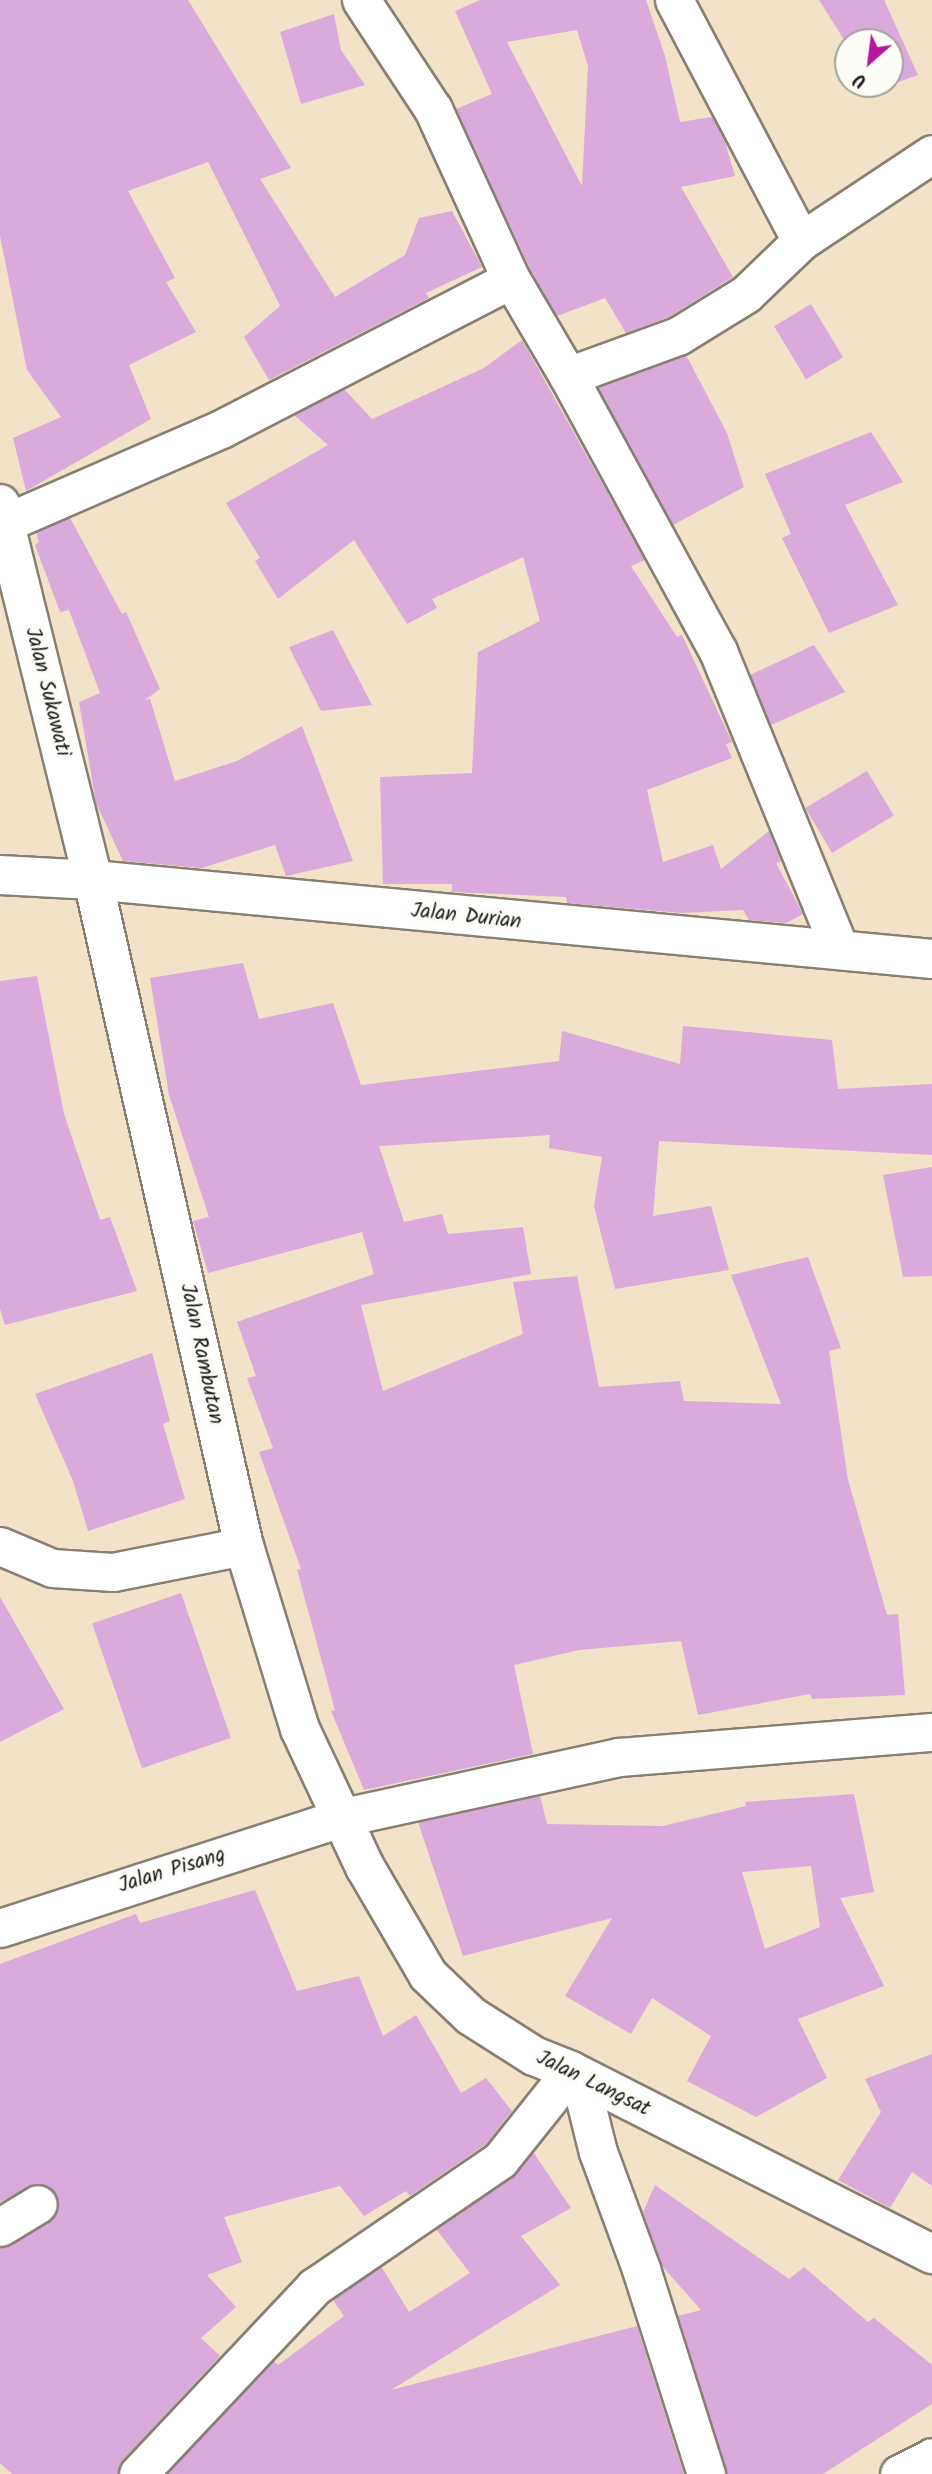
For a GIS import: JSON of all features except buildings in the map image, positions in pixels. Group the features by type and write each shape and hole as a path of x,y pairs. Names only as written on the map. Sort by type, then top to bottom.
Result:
{"street":[{"path":"361,0 433,109 511,279 568,376 719,651 840,950"},
{"path":"674,0 801,241"},
{"path":"568,376 678,336 746,294 801,241 932,153"},
{"path":"3,513 221,429 511,279"},
{"name":"Jalan Sukawati","path":"3,513 93,880"},
{"name":"Jalan Durian","path":"0,875 93,880 932,959"},
{"name":"Jalan Rambutan","path":"93,880 244,1546 300,1729 344,1817"},
{"path":"0,1546 52,1568 113,1572 244,1546"},
{"name":"Jalan Pisang","path":"0,1928 344,1817 619,1757 932,1732"},
{"name":"Jalan Langsat","path":"344,1817 365,1867 428,1975 471,2016 534,2056 571,2071 932,2254"},
{"path":"138,2474 313,2287 500,2160 571,2071 581,2084 598,2152 641,2269 706,2474"},
{"path":"0,2227 38,2203"},
{"path":"899,2474 932,2457"}]}
